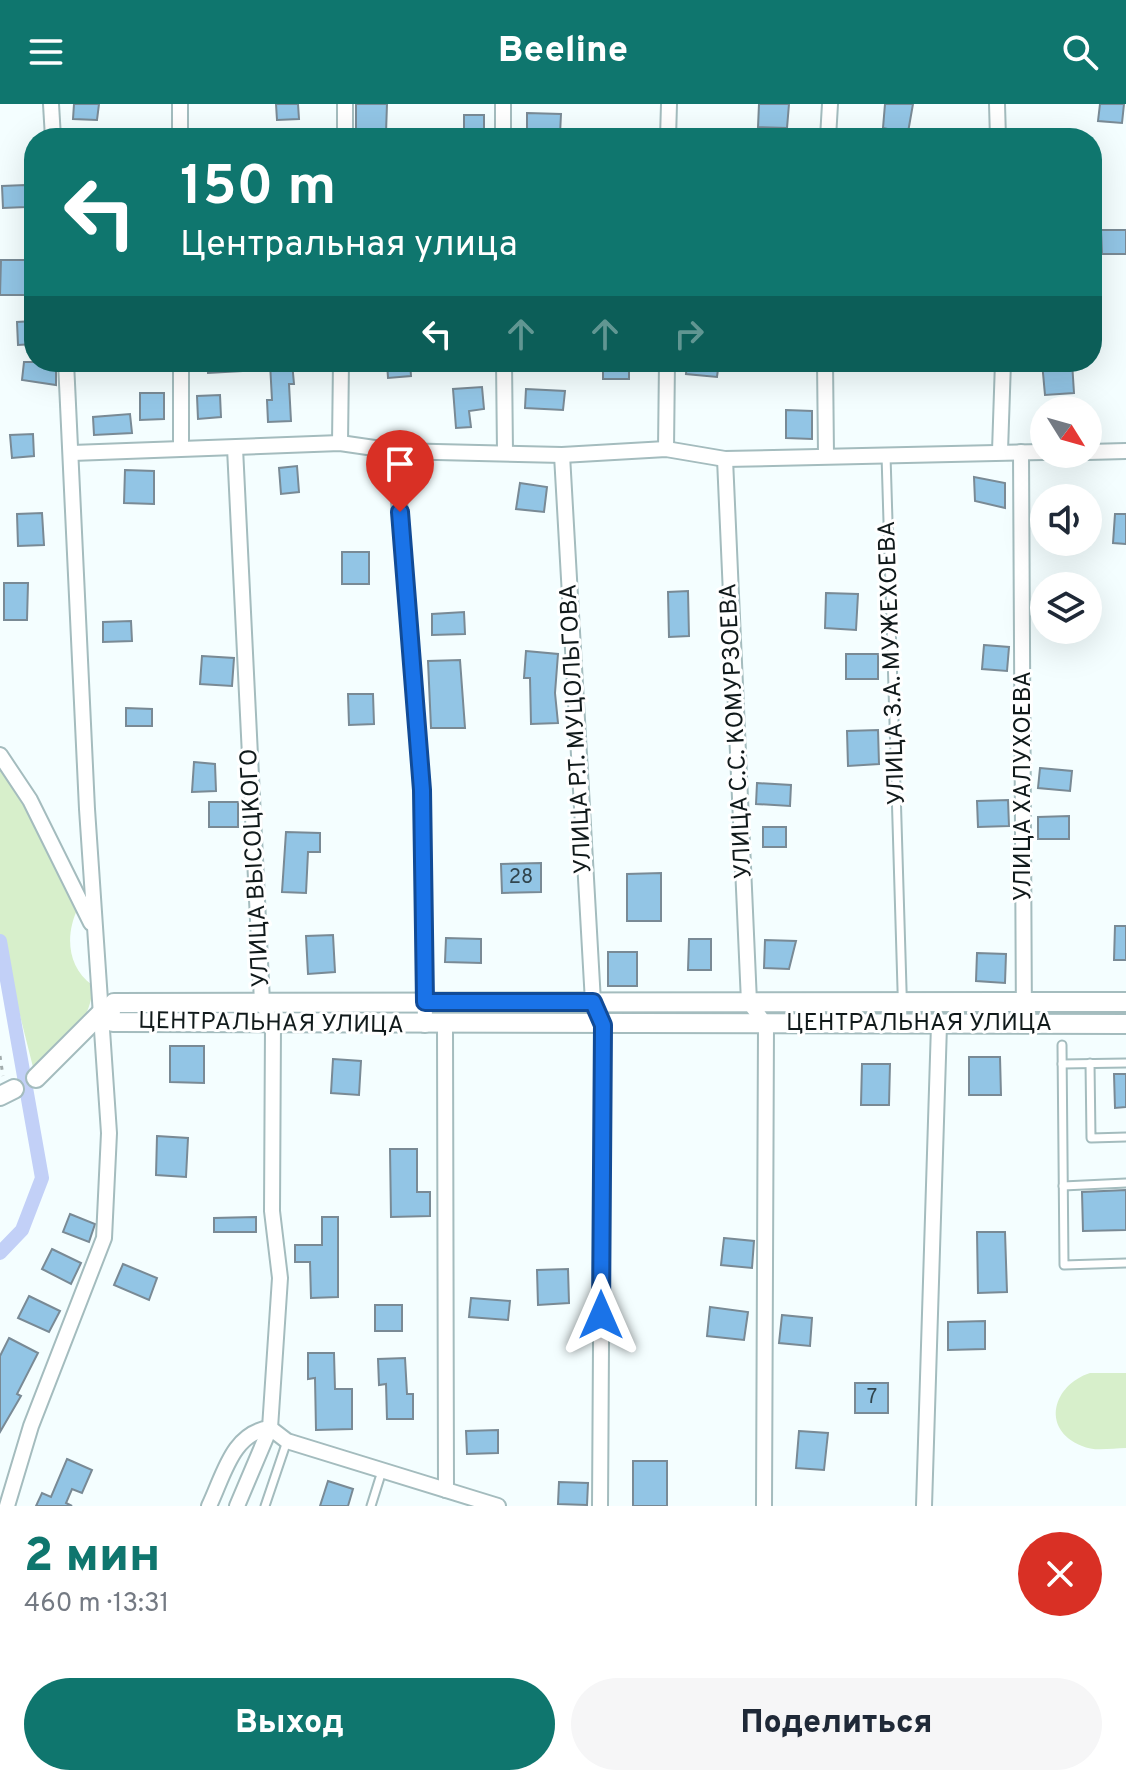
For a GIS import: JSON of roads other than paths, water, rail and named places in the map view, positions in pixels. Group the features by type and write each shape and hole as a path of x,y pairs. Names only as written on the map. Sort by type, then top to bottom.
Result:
{"street":[{"path":"51,104 52,128"},
{"path":"180,104 180,128"},
{"path":"345,104 345,128"},
{"path":"503,104 503,128"},
{"path":"668,128 669,104"},
{"path":"829,128 830,104"},
{"path":"997,104 998,128"},
{"path":"7,1506 31,1426 104,1238 109,1133 106,1012 94,929 67,372"},
{"path":"181,372 181,447"},
{"path":"340,443 341,372"},
{"path":"504,372 505,452"},
{"path":"666,449 667,372"},
{"path":"825,372 826,455"},
{"path":"1000,451 1003,372"},
{"path":"72,453 340,443 395,451 562,455 666,449 725,459 1030,452"},
{"name":"УЛИЦА ВЫСОЦКОГО","path":"235,448 262,1002 273,1025 272,1211 280,1278 270,1428 237,1506"},
{"path":"395,451 422,790 425,1025"},
{"path":"1102,452 1126,451"},
{"name":"УЛИЦА ХАЛУХОЕВА","path":"1021,452 1024,1024"},
{"name":"УЛИЦА Р.Т. МУЦОЛЬГОВА","path":"562,455 593,1002"},
{"name":"УЛИЦА С.С. КОМУРЗОЕВА","path":"725,459 749,1002"},
{"path":"0,755 30,800 94,929"},
{"path":"593,1002 603,1025 600,1506"},
{"path":"749,1002 766,1025 764,1506"},
{"name":"ЦЕНТРАЛЬНАЯ УЛИЦА","path":"1126,1002 114,1003 106,1012 113,1022 273,1025 1126,1024"},
{"path":"36,1078 106,1012"},
{"path":"445,1025 446,1490"},
{"path":"924,1506 939,1025"},
{"path":"209,1506 241,1440 254,1430 270,1428 287,1441 498,1506"}],"lane":[{"name":"УЛИЦА З.А. МУЖЕХОЕВА","path":"886,455 903,1024"},
{"path":"1062,1045 1064,1265 1126,1263"},
{"path":"1090,1063 1091,1138 1126,1137"},
{"path":"1062,1064 1126,1063"},
{"path":"1063,1186 1126,1183"},
{"path":"265,1506 287,1441"},
{"path":"371,1506 382,1471"}],"waterway":[{"path":"0,941 42,1178 22,1230 0,1253"}]}
